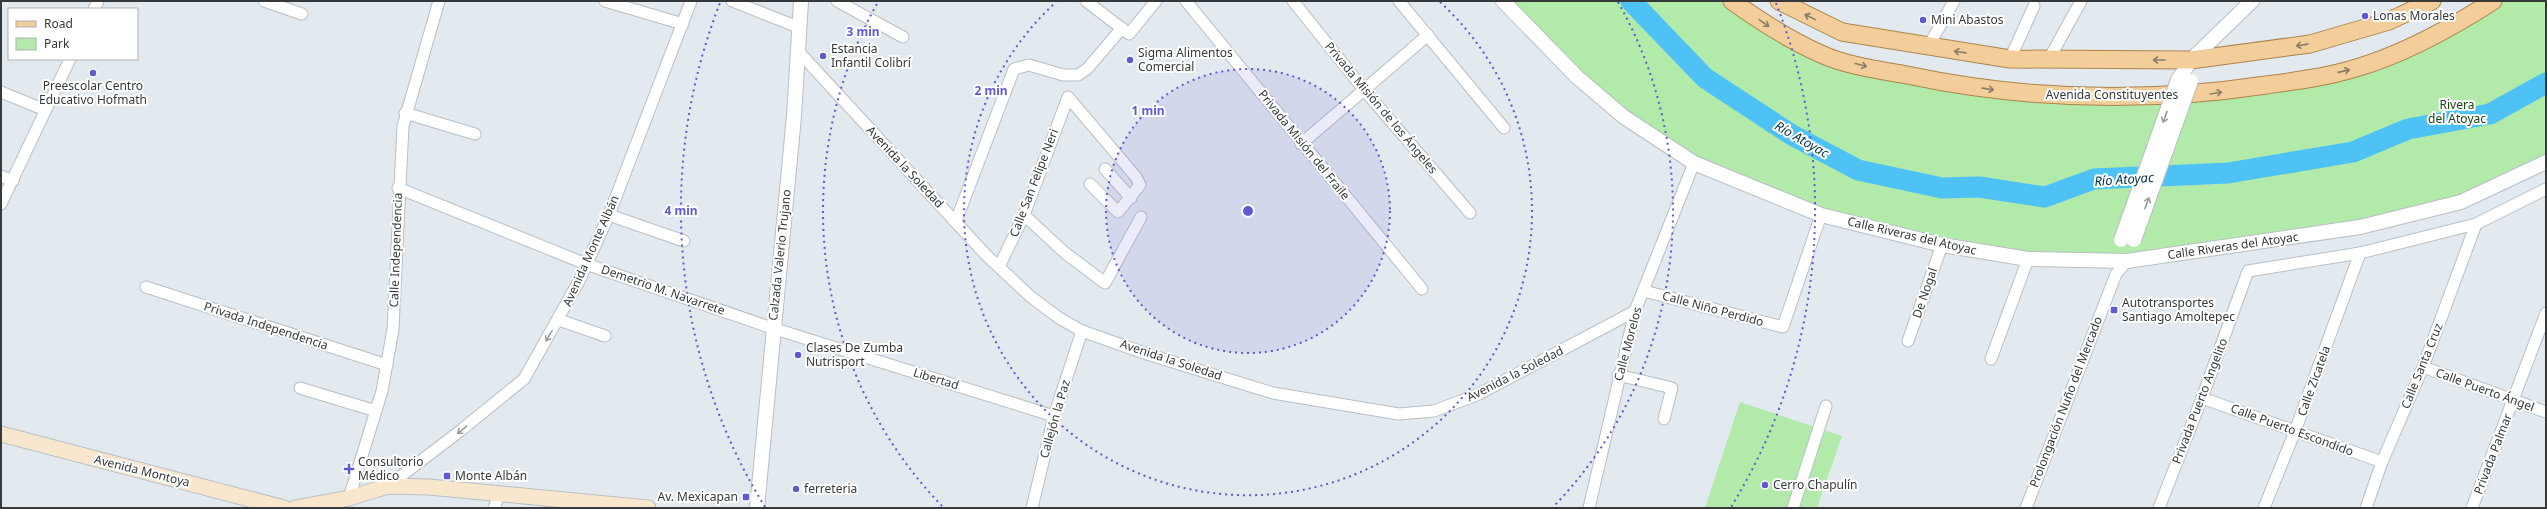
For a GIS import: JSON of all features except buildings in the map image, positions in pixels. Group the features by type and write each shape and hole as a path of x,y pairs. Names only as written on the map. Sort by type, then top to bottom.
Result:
{"main road":[{"name":"Avenida Constituyentes","path":"1732,1 1770,28 1823,55 1882,70 1946,83 2018,94 2121,97 2208,94 2305,80 2357,68 2422,41 2493,1"},
{"path":"1779,1 1842,32 2010,59 2199,55 2310,44 2390,21 2432,1"},
{"name":"Avenida Montoya","path":"1,434 284,508"},
{"path":"295,508 349,498 388,486 429,487 497,501 648,508"}],"street":[{"path":"264,1 302,14"},
{"name":"Calle Independencia","path":"349,498 376,411 387,365 393,329 398,188 405,114 439,1"},
{"path":"605,1 683,24"},
{"name":"Avenida Monte Albán","path":"388,486 460,432 524,378 559,320 586,264 608,214 691,1"},
{"path":"732,1 798,28"},
{"name":"Calzada Valerio Trujano","path":"757,508 772,328 794,116 798,28 801,1"},
{"path":"837,1 903,37"},
{"path":"1086,1 1125,31"},
{"path":"956,221 1014,69 1029,65 1063,75 1078,75 1087,69 1156,1"},
{"name":"Privada Misión del Fraile","path":"1186,1 1301,144 1422,289"},
{"name":"Privada Misión de los Ángeles","path":"1293,1 1364,91 1470,213"},
{"path":"1399,1 1504,128"},
{"name":"Calle Riveras del Atoyac","path":"1503,1 1583,82 1624,117 1694,163 1821,215 1942,245 2028,259 2120,260 2360,227 2461,202 2546,162"},
{"path":"1928,47 1954,1"},
{"path":"2049,59 2081,1"},
{"path":"2120,260 2185,80 2199,55 2252,1"},
{"path":"2010,59 2034,6"},
{"path":"1301,144 1428,35"},
{"name":"Avenida la Soledad","path":"797,50 999,267 1042,306 1058,318 1082,331 1273,393 1399,414 1434,411 1479,394 1635,311"},
{"path":"1,204 70,60"},
{"path":"1,92 45,110"},
{"name":"Calle San Felipe Neri","path":"999,267 1024,215 1068,97 1136,177 1140,185 1131,198"},
{"path":"405,114 475,134"},
{"name":"Calle Morelos","path":"1589,508 1618,376 1635,311 1694,163"},
{"path":"1090,184 1118,212 1131,198 1105,169"},
{"path":"1,176 13,181"},
{"name":"Demetrio M. Navarrete","path":"398,188 586,264 772,328"},
{"path":"2360,253 2476,224 2546,189"},
{"path":"608,214 684,240"},
{"path":"1024,215 1064,252 1105,283 1141,216"},
{"name":"Calle Niño Perdido","path":"1644,291 1783,327 1821,215"},
{"name":"Calle Santa Cruz","path":"2366,508 2382,462 2423,367 2476,224"},
{"name":"De Nogal","path":"1908,341 1942,245"},
{"name":"Privada Puerto Angelito","path":"2159,508 2202,398 2248,271 2360,253"},
{"name":"Calle Zicatela","path":"2264,508 2295,431 2360,253"},
{"path":"1991,359 2028,259"},
{"name":"Prolongación Nuño del Mercado","path":"2026,508 2116,274 2120,260"},
{"name":"Privada Independencia","path":"146,287 387,365"},
{"name":"Privada Palmar","path":"2472,508 2546,313"},
{"path":"559,320 605,336"},
{"name":"Libertad","path":"772,328 1054,416"},
{"name":"Callejón la Paz","path":"1032,508 1054,416 1082,331"},
{"name":"Calle Puerto Ángel","path":"2423,367 2546,412"},
{"path":"1618,376 1672,388 1664,419"},
{"path":"300,388 376,411"},
{"name":"Calle Puerto Escondido","path":"2202,398 2382,462"},
{"path":"1793,508 1826,406"}],"green space":[{"name":"Rivera del Atoyac","path":"1506,1 1735,1 1823,55 2018,94 2207,94 2357,68 2493,1 2546,1 2546,162 2461,202 2360,227 2127,261 2028,259 1821,215 1694,163 1577,77"},
{"path":"1740,402 1842,436 1817,508 1705,508"}],"waterway":[{"name":"Río Atoyac","path":"1631,1 1705,78 1792,135 1858,170 1942,188 1979,187 2045,197 2094,179 2228,173 2353,152 2408,129 2490,114 2546,83"}],"place":[{"name":"Lonas Morales","path":"2365,16"},
{"name":"Mini Abastos","path":"1923,20"},
{"name":"Estancia Infantil Colibrí","path":"823,56"},
{"name":"Sigma Alimentos Comercial","path":"1130,60"},
{"name":"Preescolar Centro Educativo Hofmath","path":"93,73"},
{"name":"Autotransportes Santiago Amoltepec","path":"2114,310"},
{"name":"Clases De Zumba Nutrisport","path":"798,355"},
{"name":"Consultorio Médico","path":"349,469"},
{"name":"Monte Albán","path":"447,476"},
{"name":"Cerro Chapulín","path":"1765,485"},
{"name":"ferreteria","path":"796,489"},
{"name":"Av. Mexicapan","path":"746,497"}]}
